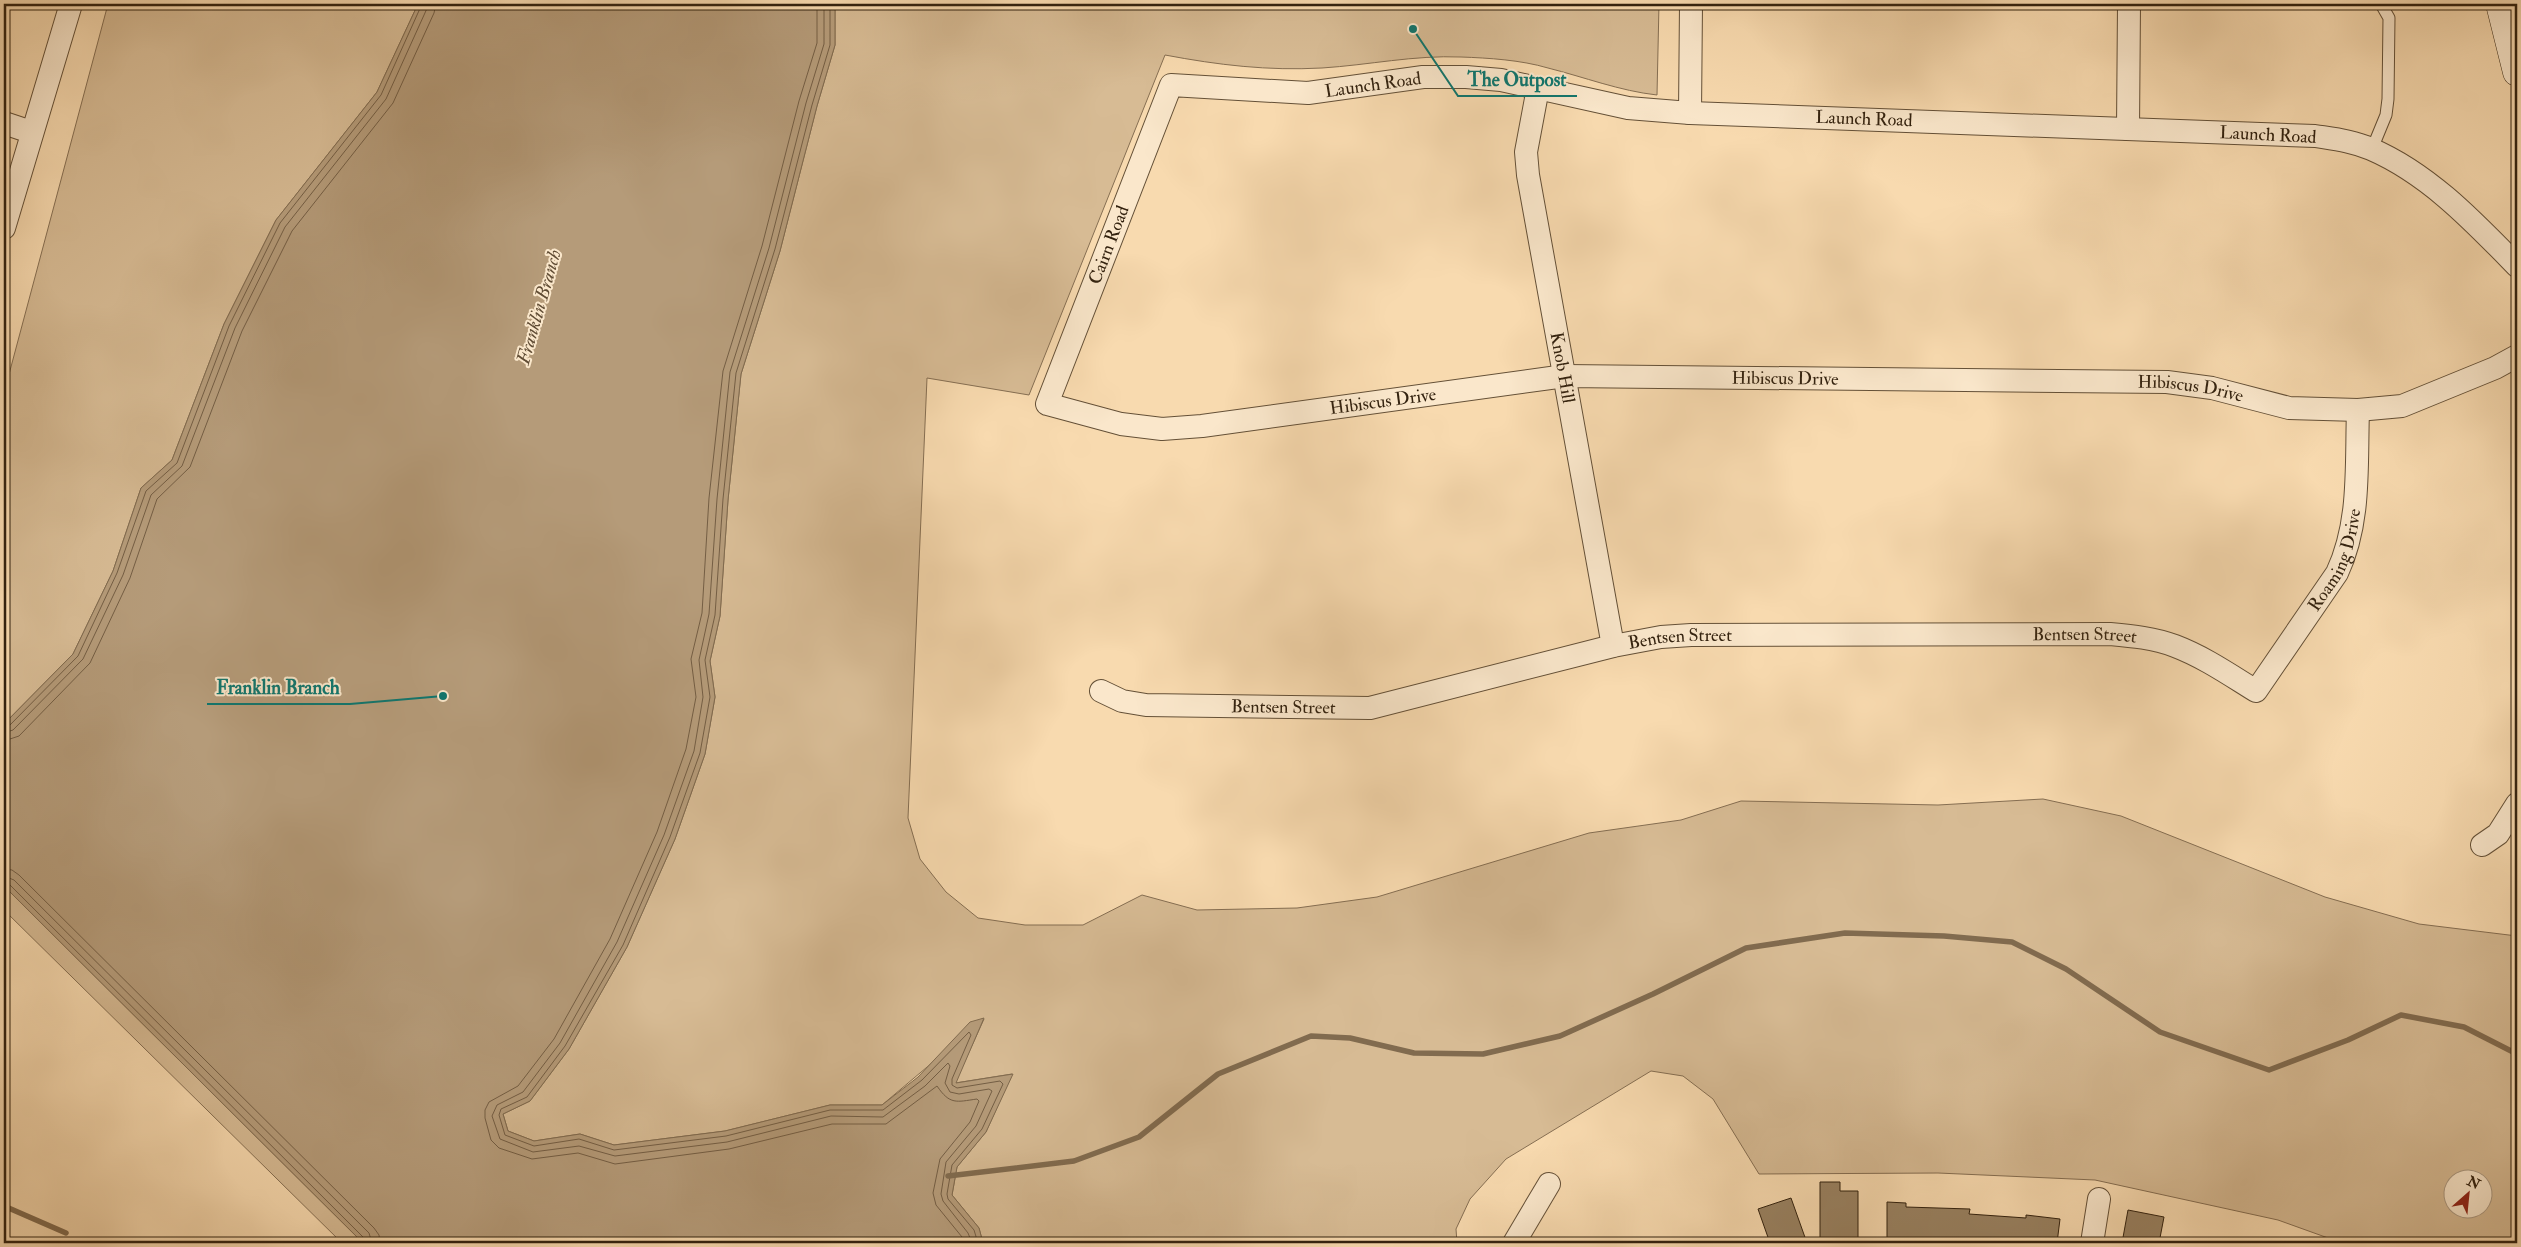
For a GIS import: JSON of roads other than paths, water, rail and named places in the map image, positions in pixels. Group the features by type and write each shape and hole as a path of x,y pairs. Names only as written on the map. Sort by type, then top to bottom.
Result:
{"street":[{"path":"4,228 31,132 71,4"},
{"path":"1690,113 1691,4"},
{"path":"2128,4 2128,129"},
{"path":"2500,4 2517,72"},
{"name":"Launch Road","path":"1171,85 1308,93 1423,77 1466,76 1501,80 1628,108 1690,113 2315,136 2347,141 2372,149 2418,177 2464,211 2517,266"},
{"name":"Cairn Road","path":"1047,404 1171,85"},
{"name":"Knob Hill","path":"1538,88 1526,152 1528,175 1613,646"},
{"path":"4,123 31,132"},
{"name":"Hibiscus Drive","path":"1047,404 1121,424 1162,429 1202,426 1565,376 2167,382 2212,388 2288,408 2358,410 2402,406 2495,368 2517,356"},
{"name":"Roaming Drive","path":"2256,691 2337,573 2347,552 2354,522 2358,410"},
{"name":"Bentsen Street","path":"1101,691 1122,701 1146,705 1370,708 1613,646 1661,636 2110,634 2142,637 2173,645 2201,658 2256,691"},
{"path":"2482,845 2498,834 2517,804"},
{"path":"1514,1243 1549,1184"},
{"path":"2092,1243 2099,1199"}],"lane":[{"path":"2372,149 2386,115 2388,99 2389,18 2381,4"}],"water":[{"path":"418,4 835,4 835,45 817,106 780,251 741,374 728,500 720,616 710,661 715,697 705,754 675,839 627,947 569,1049 530,1101 503,1114 508,1131 534,1141 580,1134 614,1145 725,1131 830,1105 882,1105 918,1077 970,1022 984,1018 956,1083 1013,1074 986,1132 957,1167 952,1195 979,1228 983,1243 363,1243 4,886 4,724 73,654 113,571 141,488 172,460 224,324 276,220 377,92"}],"waterway":[{"path":"948,1176 1074,1161 1139,1137 1218,1074 1311,1036 1350,1038 1414,1053 1483,1054 1560,1036 1653,994 1746,948 1845,933 1944,936 2012,942 2066,969 2160,1032 2269,1070 2348,1040 2401,1015 2464,1027 2517,1054"},
{"name":"Franklin Branch","path":"4,1206 66,1233"}],"place":[{"name":"The Outpost","path":"1413,29"},
{"name":"Franklin Branch","path":"443,696"}]}
